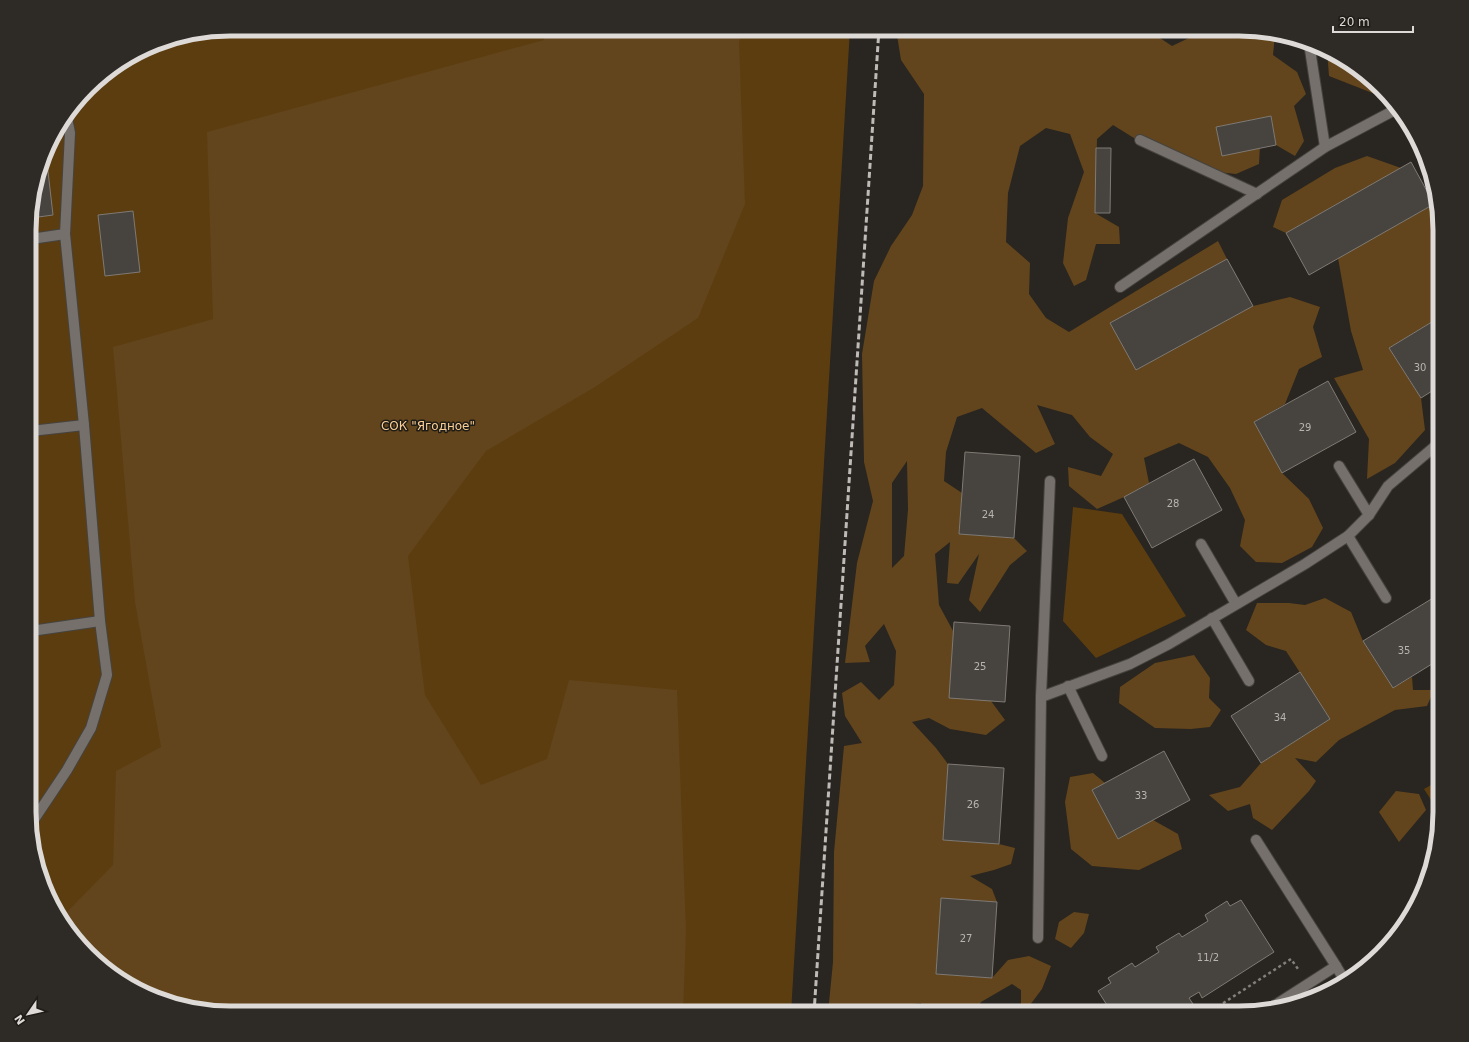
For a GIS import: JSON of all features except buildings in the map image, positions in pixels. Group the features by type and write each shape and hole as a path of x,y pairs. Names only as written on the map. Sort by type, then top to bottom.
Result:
{"street":[{"path":"1310,50 1325,147"},
{"path":"1120,287 1325,147 1391,112"},
{"path":"36,816 67,770 92,728 107,675 100,621 84,425 65,234 70,133 69,123"},
{"path":"1140,140 1257,194"},
{"path":"36,238 65,234"},
{"path":"36,430 84,425"},
{"path":"1040,697 1130,664 1169,644 1305,564 1348,536 1369,515 1388,486 1433,448"},
{"path":"1339,466 1369,515"},
{"path":"1038,938 1040,697 1050,481"},
{"path":"1348,536 1386,598"},
{"path":"1201,544 1236,604"},
{"path":"1212,618 1249,681"},
{"path":"36,630 100,621"},
{"path":"1068,686 1102,756"},
{"path":"1256,840 1342,976"},
{"path":"1282,1001 1336,966"}],"path":[{"path":"1219,1006 1291,959 1309,984"}],"green space":[{"name":"СОК \"Ягодное\"","path":"217,36 850,36 791,1006 217,1006 168,996 144,986 122,973 102,958 76,930 56,898 46,874 36,825 36,217 46,168 56,144 69,122 84,102 112,76 144,56 168,46"},
{"path":"543,36 741,36 739,42 745,204 698,318 595,387 486,451 408,556 425,695 481,785 547,759 569,680 677,690 686,931 683,1006 217,1006 168,996 144,986 112,966 84,940 65,914 113,865 116,771 161,747 135,602 113,347 213,319 207,132 544,40"},
{"path":"897,36 1157,36 1172,46 1193,36 1252,36 1275,40 1273,55 1297,72 1306,94 1294,106 1304,141 1295,156 1276,145 1271,116 1216,127 1222,156 1260,146 1259,164 1236,174 1190,169 1150,148 1113,125 1097,139 1095,213 1119,227 1120,244 1096,244 1086,280 1074,286 1063,263 1068,218 1084,172 1070,134 1046,128 1020,146 1008,193 1006,242 1030,263 1029,294 1046,318 1069,332 1218,241 1227,259 1111,323 1136,370 1253,306 1290,297 1320,307 1313,327 1322,357 1299,369 1285,404 1254,422 1282,473 1309,499 1323,528 1312,547 1282,563 1256,562 1240,546 1245,520 1230,488 1208,457 1179,443 1144,458 1149,483 1124,497 1097,509 1069,486 1068,467 1101,476 1113,454 1090,437 1072,415 1037,405 1055,444 1036,453 982,408 957,417 946,452 944,481 962,493 959,534 1014,538 1027,551 1010,565 980,612 969,600 979,554 958,584 947,583 950,542 935,554 939,605 991,701 1005,720 986,735 950,729 929,718 912,722 936,748 948,764 943,840 999,844 1015,848 1011,864 970,876 992,889 997,902 941,899 936,974 992,978 1008,960 1029,956 1051,966 1042,989 1029,1006 1021,1006 1021,990 1012,984 981,1002 979,1006 921,1006 921,1003 899,1006 829,1006 833,962 834,852 844,746 862,743 845,716 842,693 861,682 879,700 894,685 896,651 884,624 865,646 870,662 845,663 857,563 873,501 864,462 862,354 874,281 891,246 912,215 923,186 924,94 901,60","holes":["907,461 908,510 904,556 892,568 892,483"]},
{"path":"1328,57 1357,76 1378,95 1329,76"},
{"path":"1367,156 1401,168 1286,233 1273,227 1282,200 1335,168"},
{"path":"1431,206 1433,217 1433,321 1389,348 1421,398 1425,430 1395,463 1367,479 1369,439 1334,378 1363,370 1351,331 1338,258"},
{"path":"1073,507 1122,514 1186,616 1096,658 1063,621"},
{"path":"1325,598 1351,612 1363,641 1393,688 1412,677 1413,690 1433,690 1433,692 1427,706 1395,710 1339,740 1316,762 1295,758 1316,781 1309,791 1272,830 1253,818 1250,804 1228,811 1209,795 1240,787 1261,763 1330,719 1286,651 1266,645 1246,630 1257,603 1289,603 1305,605"},
{"path":"1194,655 1210,678 1209,698 1221,710 1210,727 1191,729 1155,728 1119,703 1120,687 1155,663"},
{"path":"1093,773 1105,783 1092,790 1118,839 1153,820 1178,834 1182,849 1139,870 1092,866 1071,849 1065,802 1070,777"},
{"path":"1433,784 1433,803 1424,789"},
{"path":"1396,791 1419,794 1426,810 1399,842 1379,812"},
{"path":"1074,912 1089,914 1084,933 1071,948 1055,939 1059,922"}],"railway":[{"path":"814,1006 879,36"}]}
